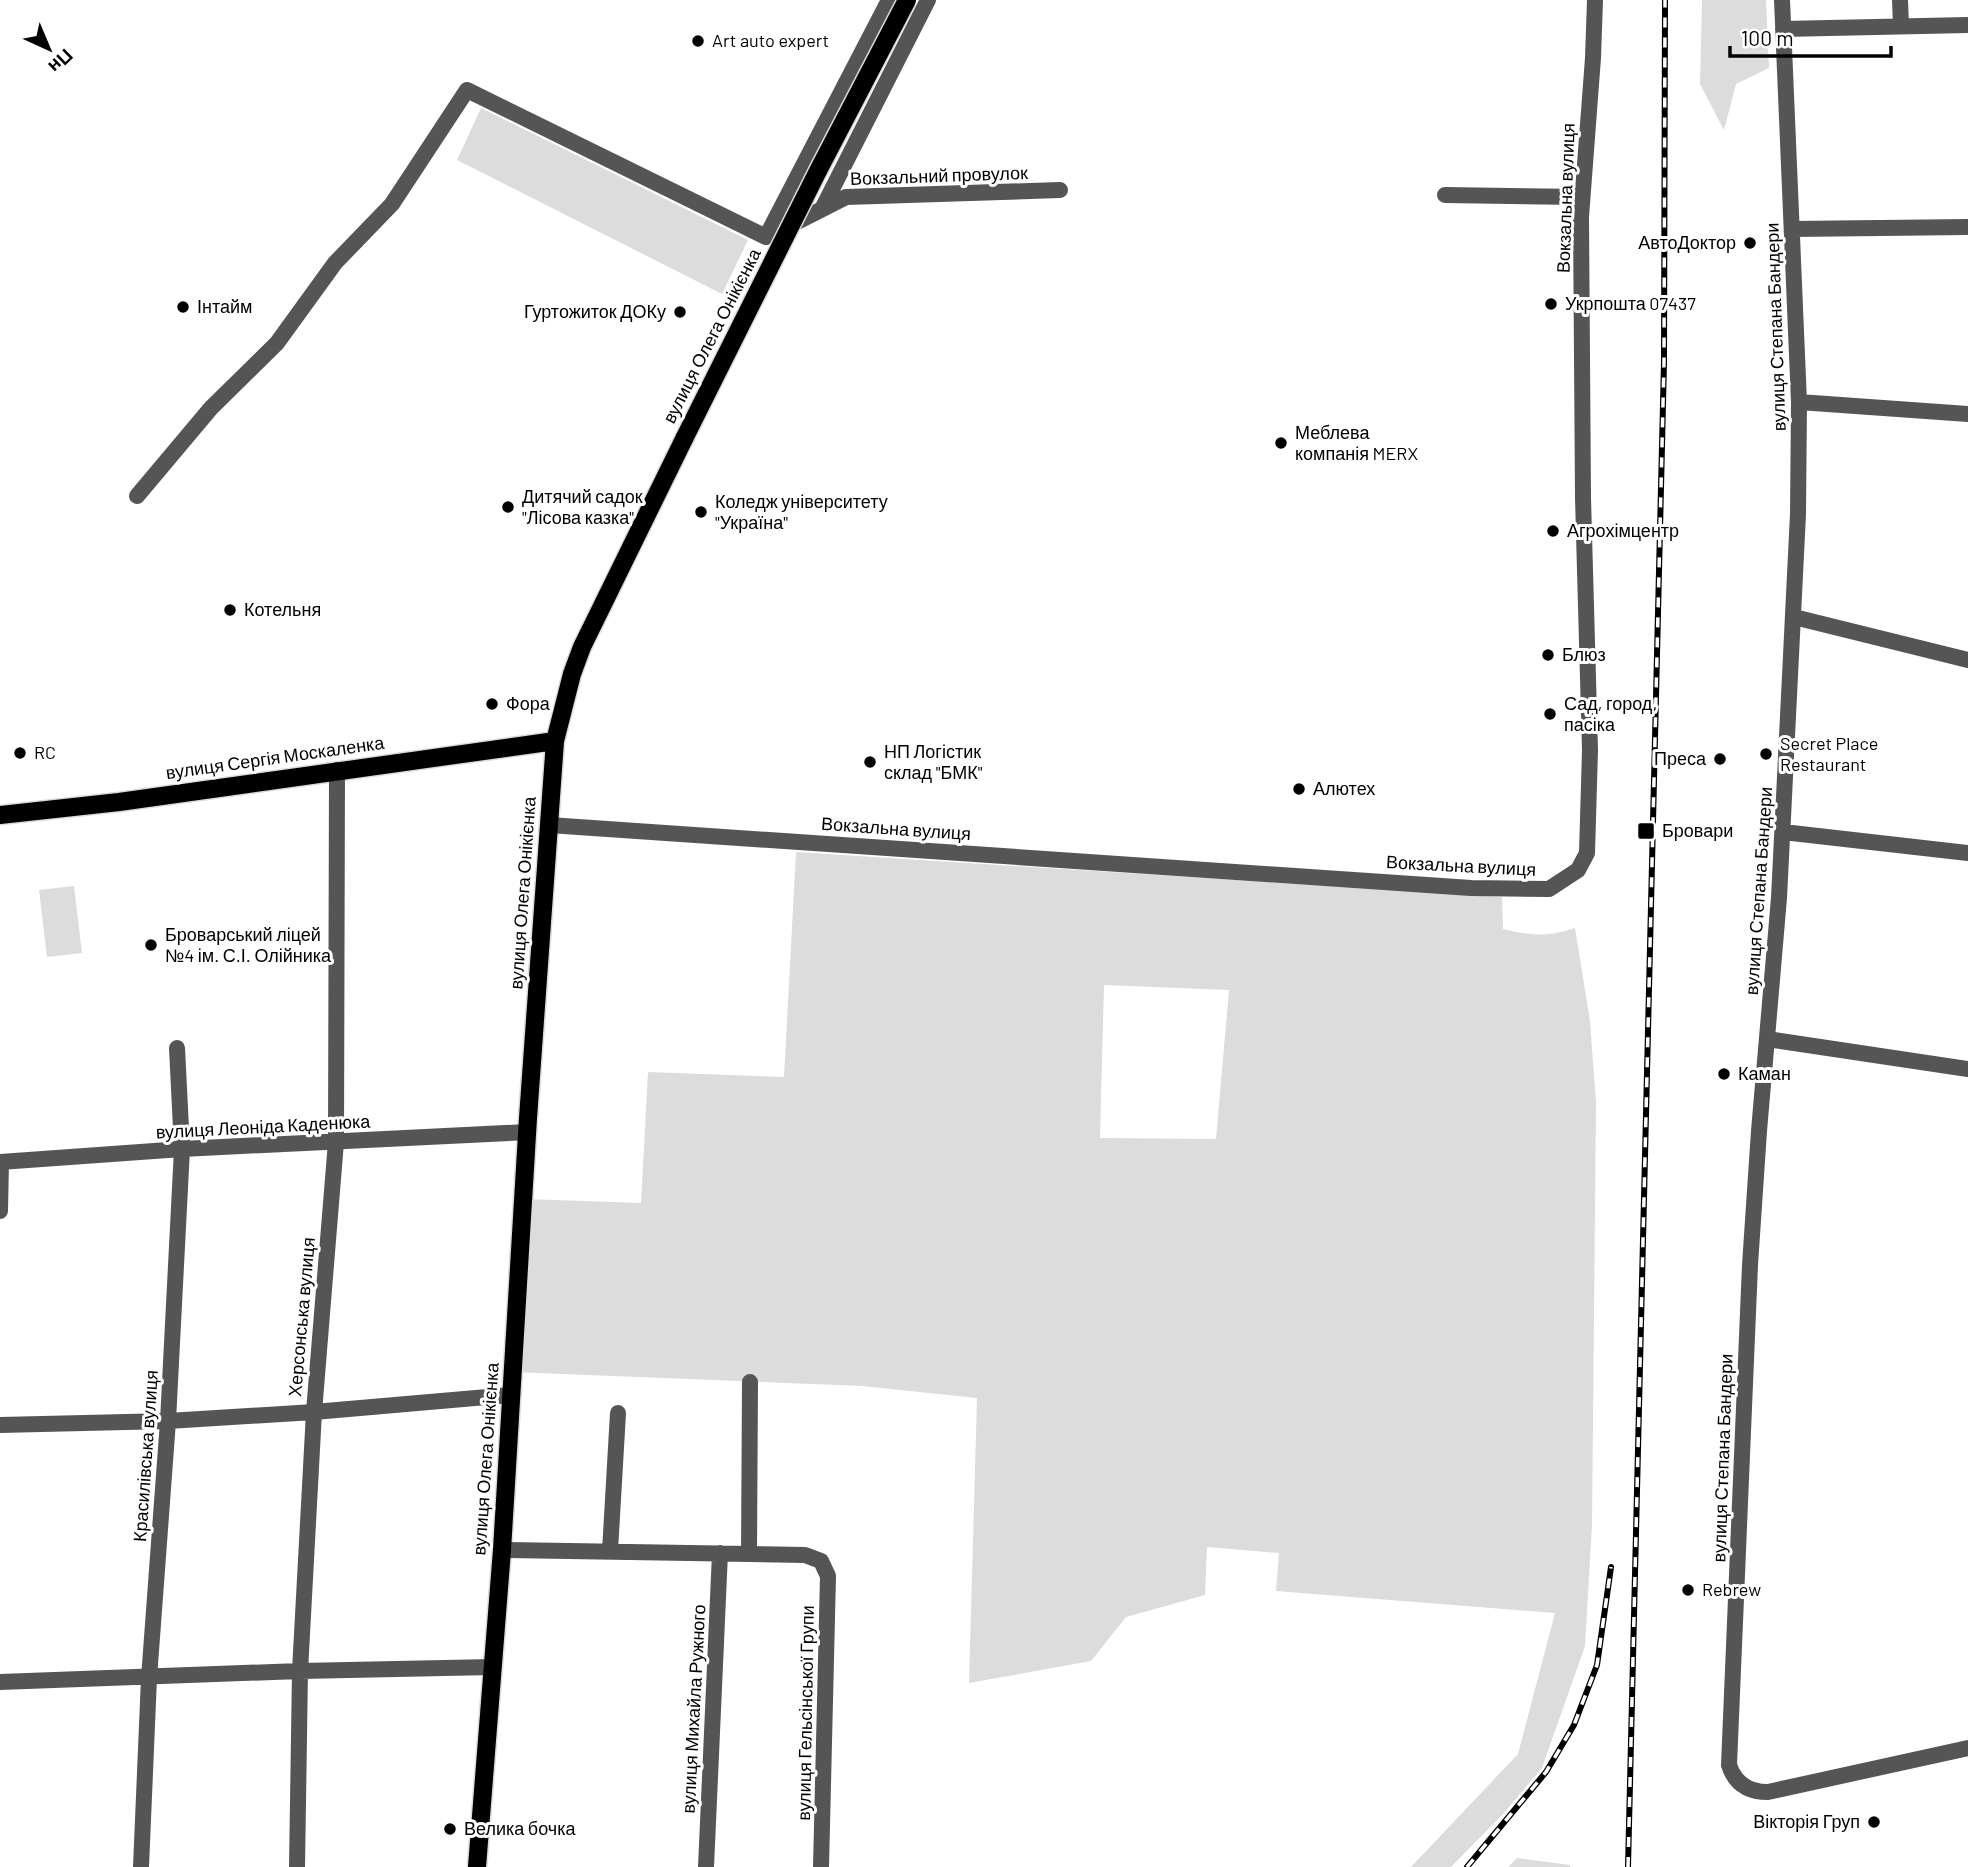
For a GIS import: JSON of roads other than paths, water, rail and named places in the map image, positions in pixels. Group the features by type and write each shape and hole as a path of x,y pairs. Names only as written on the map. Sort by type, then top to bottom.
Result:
{"main road":[{"name":"вулиця Олега Онікієнка","path":"477,1867 502,1550 527,1132 555,741 572,674 582,647 818,172 907,0"},
{"name":"вулиця Сергія Москаленка","path":"0,815 131,800 555,741"}],"street":[{"path":"137,496 211,408 277,343 335,263 392,204 423,161 467,90 766,237 888,0"},
{"path":"822,209 928,0"},
{"name":"Вокзальна вулиця","path":"549,825 1471,888 1549,889 1562,883 1578,870 1587,853 1590,750 1583,525 1582,197 1595,0"},
{"name":"вулиця Степана Бандери","path":"1782,0 1799,402 1798,514 1783,832 1749,1278 1729,1754 1731,1770 1739,1782 1755,1791 1774,1792 1968,1748"},
{"path":"1900,0 1901,26"},
{"path":"1783,29 1968,25"},
{"name":"Вокзальний провулок","path":"766,237 846,197 1060,190"},
{"path":"1446,195 1582,197"},
{"path":"1792,229 1968,227"},
{"path":"1799,402 1968,414"},
{"path":"1794,617 1968,660"},
{"name":"Херсонська вулиця","path":"297,1867 300,1671 314,1412 336,1142 337,771"},
{"path":"1783,832 1968,853"},
{"path":"1767,1040 1968,1069"},
{"name":"Красилівська вулиця","path":"141,1867 149,1678 168,1421 182,1149 177,1048"},
{"name":"вулиця Леоніда Каденюка","path":"1,1162 182,1149 527,1132"},
{"path":"0,1211 1,1162"},
{"path":"502,1550 749,1553 750,1382"},
{"path":"0,1425 168,1421 511,1395"},
{"path":"610,1550 618,1413"},
{"name":"вулиця Михайла Ружного","path":"706,1867 720,1553"},
{"name":"вулиця Гельсінської Групи","path":"749,1553 805,1555 821,1561 828,1576 821,1867"},
{"path":"0,1682 493,1667"}],"railway":[{"path":"1628,1867 1664,362 1665,0"},
{"path":"1467,1867 1546,1772 1574,1725 1597,1665 1611,1567"}],"place":[{"name":"Art auto expert","path":"698,41"},
{"name":"АвтоДоктор","path":"1750,243"},
{"name":"Укрпошта 07437","path":"1551,304"},
{"name":"Інтайм","path":"183,307"},
{"name":"Гуртожиток ДОКу","path":"680,312"},
{"name":"Меблева компанія MERX","path":"1281,443"},
{"name":"Дитячий садок \"Лісова казка\"","path":"508,507"},
{"name":"Коледж університету \"Україна\"","path":"701,512"},
{"name":"Агрохімцентр","path":"1553,531"},
{"name":"Котельня","path":"230,610"},
{"name":"Блюз","path":"1548,655"},
{"name":"Фора","path":"492,704"},
{"name":"Сад, город, пасіка","path":"1550,714"},
{"name":"RC","path":"20,753"},
{"name":"Secret Place Restaurant","path":"1766,754"},
{"name":"Преса","path":"1720,759"},
{"name":"НП Логістик склад \"БМК\"","path":"870,762"},
{"name":"Алютех","path":"1299,789"},
{"name":"Бровари","path":"1646,831"},
{"name":"Броварський ліцей №4 ім. С.І. Олійника","path":"151,945"},
{"name":"Каман","path":"1724,1074"},
{"name":"Rebrew","path":"1688,1590"},
{"name":"Вікторія Груп","path":"1874,1822"},
{"name":"Велика бочка","path":"450,1829"}]}
